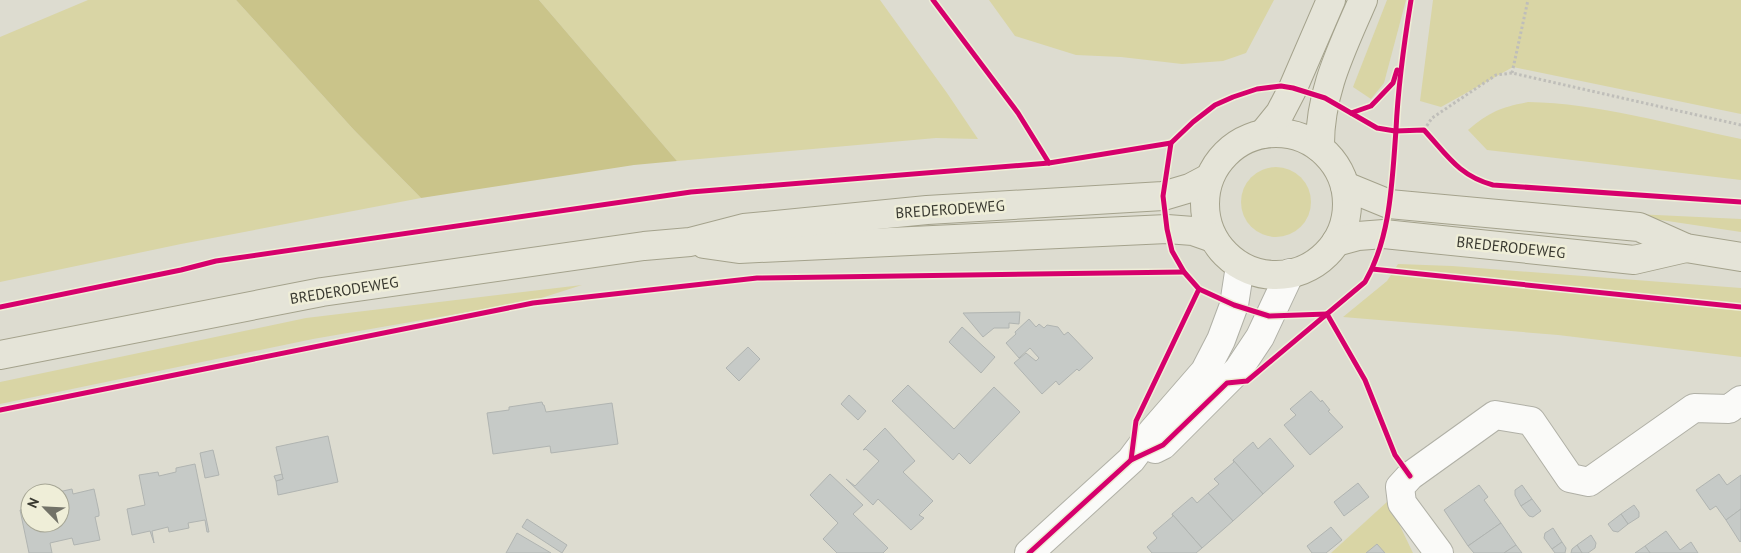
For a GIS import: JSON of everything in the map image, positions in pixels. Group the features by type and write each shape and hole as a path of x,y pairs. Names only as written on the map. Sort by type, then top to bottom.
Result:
{"main road":[{"path":"1263,134 1280,113 1293,88 1331,0"},
{"path":"1320,148 1320,126 1325,98 1337,62 1363,0"},
{"path":"1263,134 1293,135 1308,140 1320,148 1336,165 1345,186 1346,215 1336,242 1325,256 1310,266 1290,273 1276,275 1257,273 1240,266 1225,254 1213,238 1206,219 1205,198 1209,178 1221,160 1236,144 1263,134"},
{"name":"BREDERODEWEG","path":"0,355 322,292 644,246 690,242 744,228 927,210 1163,196 1190,188 1209,178"},
{"name":"BREDERODEWEG","path":"1345,186 1389,204 1639,227 1686,248 1741,257"},
{"name":"BREDERODEWEG","path":"690,242 739,249 1166,229 1193,231 1213,238"},
{"name":"BREDERODEWEG","path":"1336,242 1358,236 1384,234 1634,260 1686,248"}],"street":[{"path":"1029,553 1131,460 1152,432 1205,371 1221,340 1234,305 1240,266"},
{"path":"1131,460 1163,445 1238,370 1260,337 1290,273"},
{"path":"1439,553 1402,503 1400,487 1410,476 1495,415 1531,421 1570,478 1589,482 1694,408 1729,410 1741,400"}],"path":[{"path":"1512,72 1528,0"},
{"path":"1424,130 1432,118 1496,75 1512,72 1741,125"},
{"path":"1414,130 1424,130 1430,137"}],"shaded area":[{"path":"88,0 236,0 354,130 421,198 181,244 0,282 0,37"},
{"path":"236,0 539,0 677,161 634,165 421,198 354,130"},
{"path":"539,0 880,0 978,139 936,138 677,161"},
{"path":"989,0 1274,0 1246,53 1223,61 1182,64 1121,57 1076,55 1015,36"},
{"path":"1387,0 1406,0 1384,83 1371,99 1353,87"},
{"path":"1433,0 1741,0 1741,114 1513,67 1441,107 1420,101"},
{"path":"1528,102 1554,103 1608,110 1741,139 1741,180 1487,150 1468,130 1496,111"},
{"path":"1283,167 1296,173 1305,182 1309,188 1311,202 1309,216 1301,227 1290,235 1269,237 1262,235 1251,227 1243,216 1241,195 1243,188 1251,177 1262,169"},
{"path":"1614,213 1741,219 1741,232"},
{"path":"1398,264 1452,266 1741,288 1741,357 1558,335 1343,317 1387,281"},
{"path":"582,285 532,301 313,339 0,404 0,382 306,318"},
{"path":"1388,501 1413,553 1331,553"}],"building":[{"path":"1020,312 1019,324 1009,323 1009,328 994,328 983,337 963,313"},
{"path":"1029,319 1036,327 1039,324 1044,328 1047,325 1058,327 1064,335 1068,332 1093,358 1059,385 1056,381 1042,394 1014,363 1026,353 1036,361 1039,358 1030,348 1019,358 1006,343"},
{"path":"962,327 995,357 981,373 949,342"},
{"path":"748,347 760,359 739,381 726,368"},
{"path":"908,385 954,429 994,387 1020,412 970,464 959,453 953,460 892,401"},
{"path":"1311,391 1321,402 1322,400 1330,410 1328,411 1343,427 1310,455 1284,425 1296,415 1290,409"},
{"path":"849,395 866,411 858,420 841,404"},
{"path":"542,402 546,412 612,403 618,444 551,453 550,446 493,454 487,413 509,410 509,407"},
{"path":"885,428 915,461 903,472 933,501 919,515 924,518 911,530 878,499 873,505 846,479 855,486 879,461 866,449 863,450"},
{"path":"328,436 338,482 278,495 276,481 283,479 276,447"},
{"path":"1270,438 1294,466 1263,494 1233,460 1253,442 1258,449"},
{"path":"213,450 219,475 205,478 200,453"},
{"path":"1233,460 1263,494 1233,521 1208,493 1219,484 1214,479 1234,462"},
{"path":"195,464 209,532 207,532 205,520 188,523 189,528 169,532 168,527 152,531 154,543 150,531 132,535 127,509 145,505 139,475 158,472 159,476 176,472 176,468"},
{"path":"282,474 283,479 276,481 274,476"},
{"path":"830,474 863,505 853,514 888,548 883,553 837,553 823,539 838,523 810,495"},
{"path":"1719,474 1727,485 1741,475 1741,509 1726,520 1716,506 1710,510 1696,490"},
{"path":"1358,483 1369,497 1344,516 1334,502"},
{"path":"1479,485 1488,497 1484,500 1501,523 1468,546 1444,510"},
{"path":"1522,485 1532,499 1521,506 1515,495 1515,490"},
{"path":"70,489 72,489 73,494 94,489 99,512 99,516 95,517 100,540 74,545 72,538 50,543 52,553 29,553 25,533 70,533"},
{"path":"1208,493 1233,521 1202,548 1172,514 1192,497 1197,503"},
{"path":"1532,499 1541,511 1533,517 1529,516 1521,506"},
{"path":"1634,505 1639,512 1639,517 1628,524 1621,514"},
{"path":"1741,509 1741,541 1740,542 1726,520"},
{"path":"1172,514 1202,548 1196,553 1152,553 1147,547 1157,538 1153,533 1173,516"},
{"path":"1621,514 1628,524 1618,532 1613,531 1608,524"},
{"path":"527,519 567,545 562,553 522,527"},
{"path":"1501,523 1516,545 1504,553 1474,553 1468,546"},
{"path":"1331,527 1342,540 1326,553 1312,553 1307,546"},
{"path":"1553,528 1562,542 1552,549 1544,538 1545,533"},
{"path":"1666,531 1680,550 1691,542 1698,553 1650,553 1645,546"},
{"path":"517,533 551,553 506,553"},
{"path":"1591,535 1596,543 1595,548 1588,553 1582,553 1577,545"},
{"path":"1562,542 1566,548 1565,553 1555,553 1552,549"},
{"path":"1377,544 1385,553 1366,553"},
{"path":"1516,545 1522,553 1504,553"},
{"path":"1577,545 1582,553 1571,553 1572,549"},
{"path":"1645,546 1650,553 1635,553"}],"cycle path":[{"path":"933,0 1018,113 1049,163"},
{"path":"1029,553 1131,460 1163,445 1227,383 1247,381 1365,282 1374,265 1389,208 1400,81 1411,0"},
{"path":"1351,113 1371,106 1393,83 1397,70"},
{"path":"1327,314 1269,316 1234,305 1199,289 1184,272 1172,251 1163,196 1171,143 1193,122 1215,105 1257,89 1281,86 1293,88 1325,98 1377,128 1395,131 1424,130 1454,164 1471,176 1493,185 1741,202"},
{"path":"0,307 181,270 216,261 691,192 1049,163 1171,143"},
{"path":"1372,269 1741,307"},
{"path":"0,410 533,303 757,278 1184,272"},
{"path":"1131,460 1136,421 1199,289"},
{"path":"1327,314 1365,380 1395,455 1410,476"}]}
